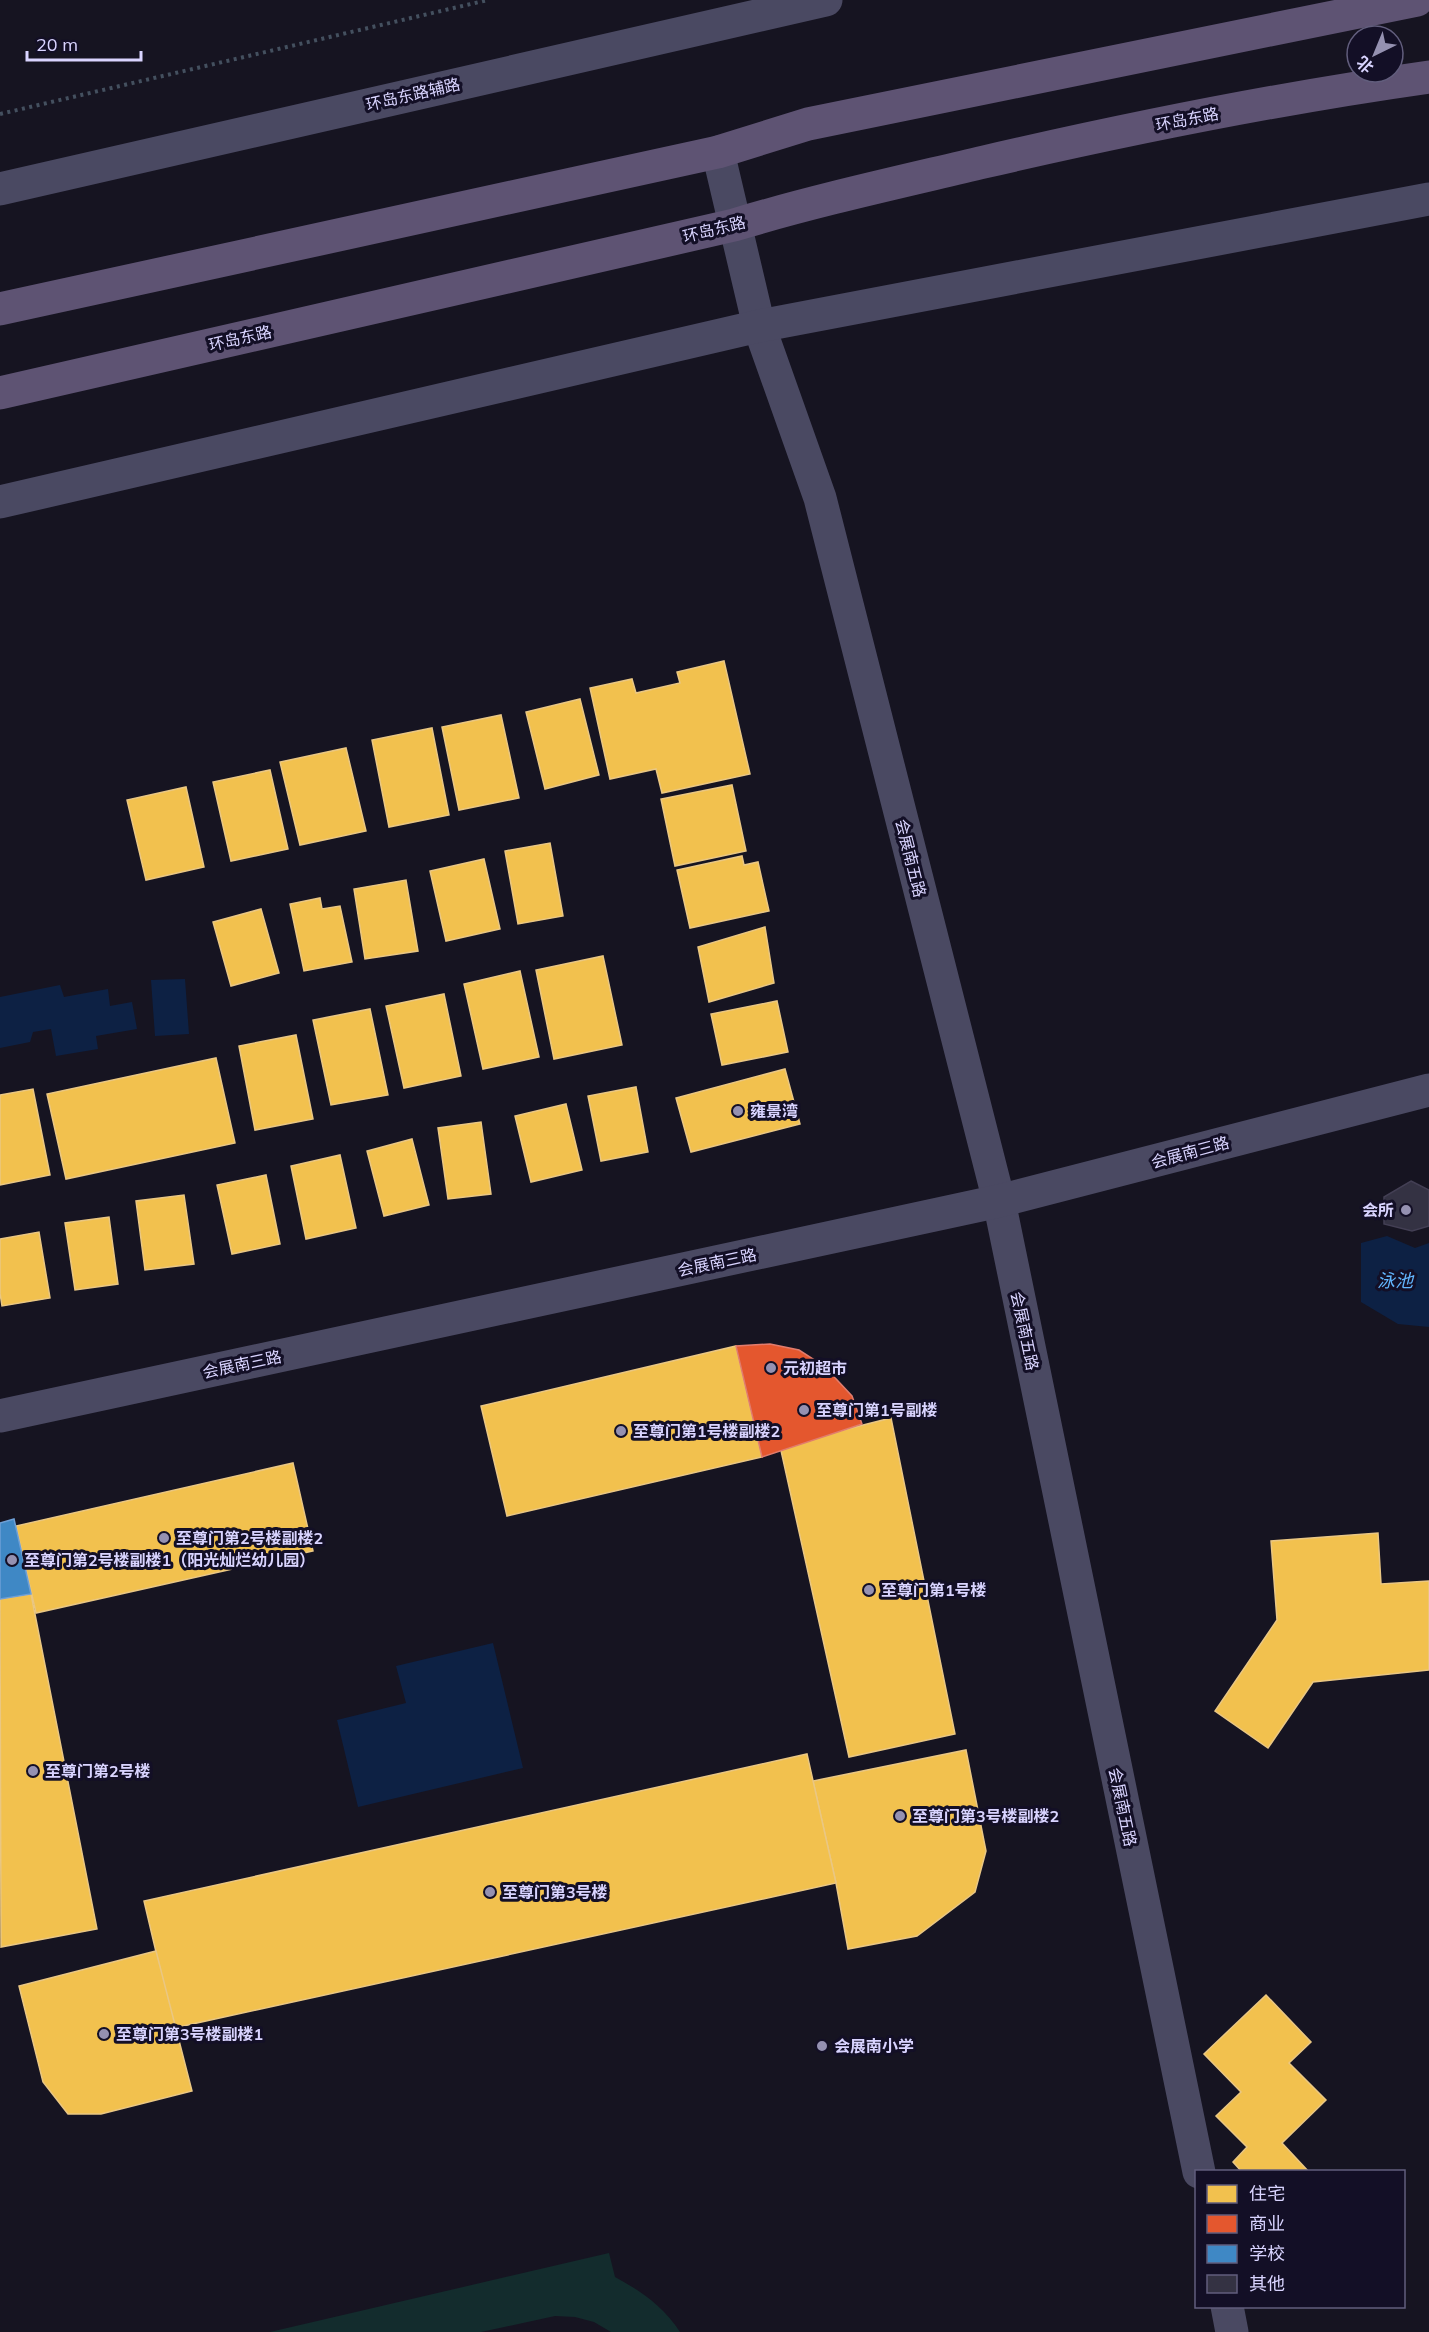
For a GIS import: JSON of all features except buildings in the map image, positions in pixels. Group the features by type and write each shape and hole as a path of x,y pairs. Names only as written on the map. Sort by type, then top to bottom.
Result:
{"main road":[{"path":"0,309 718,152 808,124 1417,0"},
{"name":"环岛东路","path":"0,393 734,225 807,203 1079,140 1346,88 1429,77"}],"street":[{"name":"环岛东路辅路","path":"0,189 826,0"},
{"name":"会展南五路","path":"718,152 759,326 820,498 999,1202 1199,2170"},
{"path":"0,502 759,326 1429,199"},
{"name":"会展南三路","path":"0,1416 999,1202 1429,1090"},
{"path":"1227,2308 1232,2332"}],"path":[{"path":"0,114 488,0"}],"green space":[{"path":"609,2253 615,2277 651,2300 680,2332 611,2332 594,2322 575,2317 555,2316 481,2332 270,2332"}],"water":[{"path":"185,979 189,1034 155,1036 151,980"},
{"path":"60,985 64,997 108,989 110,1006 132,1002 137,1029 96,1036 98,1049 56,1056 51,1029 33,1032 30,1042 0,1048 0,997"},
{"name":"泳池","path":"1387,1236 1415,1248 1429,1243 1429,1327 1398,1324 1361,1302 1361,1243"},
{"path":"493,1643 523,1768 358,1807 337,1720 406,1703 396,1666"}],"place":[{"name":"雍景湾","path":"738,1111"},
{"name":"会所","path":"1406,1210"},
{"name":"元初超市","path":"771,1368"},
{"name":"至尊门第1号副楼","path":"804,1410"},
{"name":"至尊门第1号楼副楼2","path":"621,1431"},
{"name":"至尊门第2号楼副楼2","path":"164,1538"},
{"name":"至尊门第2号楼副楼1（阳光灿烂幼儿园）","path":"12,1560"},
{"name":"至尊门第1号楼","path":"869,1590"},
{"name":"至尊门第2号楼","path":"33,1771"},
{"name":"至尊门第3号楼副楼2","path":"900,1816"},
{"name":"至尊门第3号楼","path":"490,1892"},
{"name":"至尊门第3号楼副楼1","path":"104,2034"},
{"name":"会展南小学","path":"822,2046"}]}
